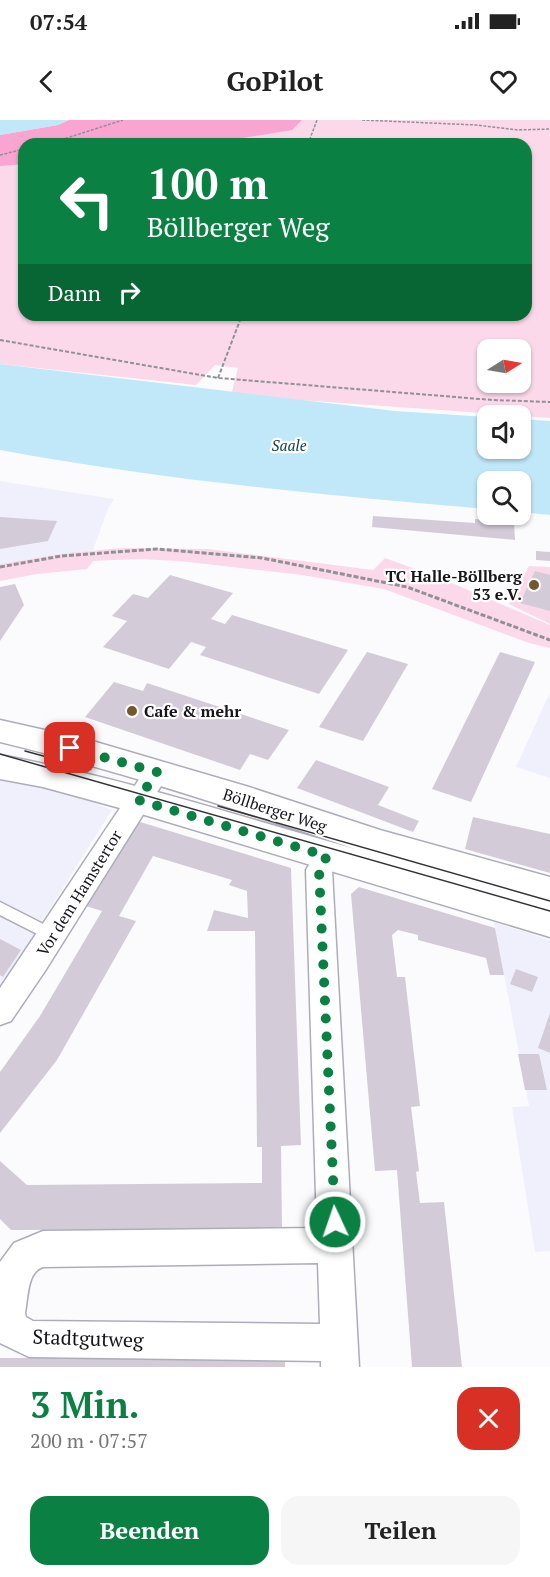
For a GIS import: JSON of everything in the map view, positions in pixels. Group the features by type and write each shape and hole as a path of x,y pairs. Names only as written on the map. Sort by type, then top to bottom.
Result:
{"street":[{"name":"Böllberger Weg","path":"0,731 89,752 147,786 327,856 550,921"},
{"name":"Böllberger Weg","path":"0,767 43,775 147,786 378,843 550,892"},
{"name":"Vor dem Hamstertor","path":"0,1012 147,786"},
{"name":"Stadtgutweg","path":"327,856 319,870 336,1245 339,1355 28,1339 6,1335 6,1312 15,1269 26,1255 43,1249 336,1245"}],"lane":[{"path":"0,908 52,935"}],"path":[{"path":"67,138 123,120"},
{"path":"310,138 317,120"},
{"path":"362,120 476,125 518,130 550,129"},
{"path":"0,154 18,150"},
{"path":"218,378 240,321"},
{"path":"0,340 218,378 493,400 550,402"},
{"path":"0,567 62,556 139,550 205,552 262,558 407,587 550,640"}],"shaded area":[{"path":"0,120 550,120 550,418 531,417 531,405 477,405 477,413 231,395 238,368 215,365 196,385 0,364"},
{"path":"69,120 302,120 292,130 243,138 18,138 18,164 0,166 0,135 58,125"},
{"path":"0,481 114,499 93,550 0,564"},
{"path":"122,548 208,549 373,570 385,558 440,578 550,625 550,648 529,643 384,589 302,575 179,561 139,559 93,561 87,569 37,574 0,581 0,564 68,553"},
{"name":"TC Halle-Böllberg 53 e.V.","path":"529,566 550,567 550,624 509,604"},
{"path":"550,692 550,778 516,767"},
{"path":"0,779 73,794 112,810 0,988"},
{"path":"494,922 550,940 550,1251 535,1252 512,1107 529,1106"}],"water":[{"path":"0,120 67,120 58,125 0,135"},
{"name":"Saale","path":"0,364 395,411 477,416 477,459 531,459 531,420 550,421 550,515 531,513 531,471 477,471 477,508 182,478 0,450"}],"building":[{"path":"373,516 475,523 475,519 477,519 477,525 514,525 515,540 372,527"},
{"path":"0,517 57,521 48,541 0,549"},
{"path":"536,551 550,552 550,561 536,560"},
{"path":"535,571 550,575 550,611 520,603"},
{"path":"170,575 233,593 211,619 225,624 232,615 348,650 319,694 200,655 206,647 191,642 169,669 103,647 127,621 112,616 133,594 148,598"},
{"path":"15,584 24,605 0,641 0,587"},
{"path":"367,652 408,664 363,741 319,727"},
{"path":"500,652 535,662 471,802 432,789"},
{"path":"114,682 143,691 147,683 289,730 268,760 250,754 240,770 85,717"},
{"path":"316,760 389,787 378,805 419,821 413,832 297,788"},
{"path":"473,817 550,834 550,873 465,849"},
{"path":"137,821 291,868 301,1145 281,1146 282,1229 11,1230 0,1219 0,1161 27,1185 262,1183 262,1147 257,1147 255,931 207,931 214,910 248,918 247,891 229,885 232,880 153,856 119,916 136,921 57,1060 0,1133 0,1072 40,1016 102,911 86,906"},
{"path":"359,887 495,928 504,975 490,975 486,958 418,940 418,935 398,930 392,935 397,977 405,977 420,1106 411,1107 419,1171 416,1172 420,1203 444,1202 462,1367 412,1367 397,1170 375,1171 351,894"},
{"path":"0,939 21,950 3,977 0,975"},
{"path":"516,969 538,977 532,992 510,984"},
{"path":"550,1013 550,1053 538,1048"},
{"path":"518,1054 539,1054 547,1090 525,1090"},
{"path":"285,1357 285,1367 0,1367 0,1358"}],"tram line":[{"path":"25,751 80,766"},
{"path":"0,754 550,911"},
{"path":"218,806 550,901"}],"place":[{"name":"TC Halle-Böllberg 53 e.V.","path":"534,585"},
{"name":"Cafe & mehr","path":"132,711"}],"route":[{"path":"70,748 157,772 138,800 327,856 319,870 335,1222"}]}
